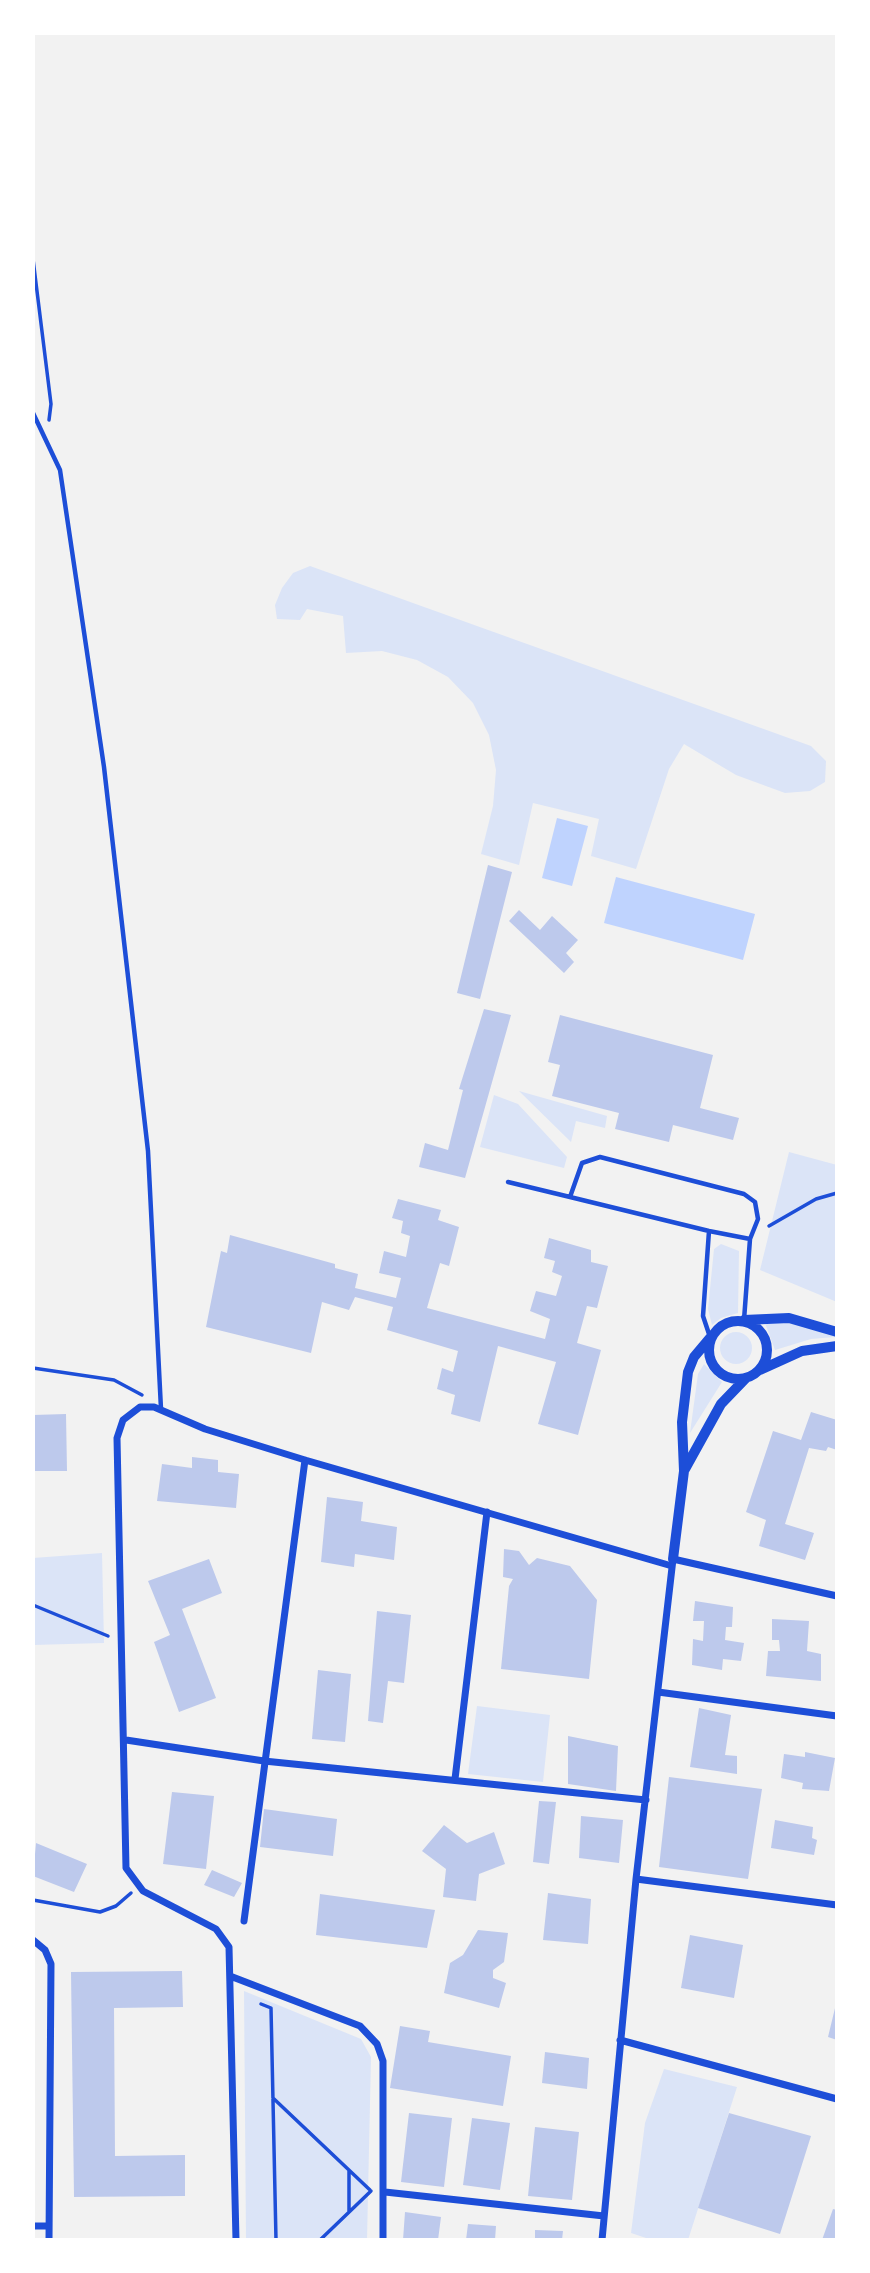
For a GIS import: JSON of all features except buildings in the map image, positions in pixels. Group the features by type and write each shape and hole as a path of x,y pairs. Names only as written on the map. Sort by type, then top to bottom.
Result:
{"street":[{"path":"602,2240 636,1879 684,1471 682,1422 688,1372 694,1357 710,1338 726,1326 744,1321 789,1318 837,1332"},
{"path":"684,1471 720,1404 763,1364 767,1346 759,1329 744,1321"},
{"path":"710,1338 709,1357 720,1372 737,1378 755,1373 792,1354 837,1346"},
{"path":"236,2240 230,1951 225,1938 216,1929 153,1898 138,1886 126,1868 126,1740 117,1438 119,1426 130,1413 145,1406 161,1409 205,1429 487,1512 672,1562 837,1596"},
{"path":"244,1921 305,1460"},
{"path":"455,1779 487,1512"},
{"path":"658,1692 837,1716"},
{"path":"126,1740 264,1761 646,1800"},
{"path":"636,1879 837,1905"},
{"path":"33,1940 45,1950 51,1964 49,2240"},
{"path":"230,1976 360,2026 373,2038 383,2062 383,2240"},
{"path":"620,2040 837,2099"},
{"path":"385,2192 604,2216"},
{"path":"33,2226 48,2226"}],"lane":[{"path":"33,413 60,470 104,767 148,1151 161,1409"},
{"path":"570,1197 582,1163 593,1157 606,1158 744,1194 755,1202 759,1213 750,1239 744,1321"},
{"path":"508,1182 750,1239"},
{"path":"709,1231 703,1316 710,1338"}],"path":[{"path":"33,259 51,404 49,420 43,431"},
{"path":"750,1239 816,1199 837,1193"},
{"path":"33,1368 114,1380 161,1409"},
{"path":"33,1605 123,1643"},
{"path":"33,1900 100,1912 116,1906 138,1886"},
{"path":"260,2003 271,2008 276,2240"},
{"path":"273,2098 370,2190 385,2192"},
{"path":"349,2171 349,2211"},
{"path":"320,2240 370,2190"}],"shaded area":[{"path":"310,566 811,746 826,761 825,782 810,791 785,793 736,775 684,744 669,769 636,869 591,856 599,819 533,803 519,865 481,854 493,806 496,770 489,735 473,703 448,677 417,660 382,651 346,653 343,616 307,609 300,620 277,619 275,605 282,588 293,573"},
{"path":"519,1091 607,1116 605,1128 576,1121 571,1142"},
{"path":"494,1095 518,1104 567,1157 564,1168 480,1147"},
{"path":"789,1152 837,1165 837,1302 760,1270"},
{"path":"721,1244 739,1251 738,1313 721,1318 712,1325 708,1309 714,1249"},
{"path":"787,1321 835,1337 811,1339 775,1350 765,1323"},
{"path":"736,1332 747,1337 752,1348 747,1359 736,1364 725,1359 720,1348 725,1337"},
{"path":"704,1364 722,1382 690,1433 698,1374"},
{"path":"102,1553 104,1643 33,1645 33,1558"},
{"path":"477,1706 550,1715 543,1782 468,1774"},
{"path":"244,1991 361,2039 371,2057 367,2240 246,2240"},
{"path":"664,2069 737,2087 688,2240 652,2240 631,2233 645,2123"}],"water":[{"path":"557,818 588,826 572,886 542,878"},
{"path":"616,877 755,914 743,960 604,923"}]}
